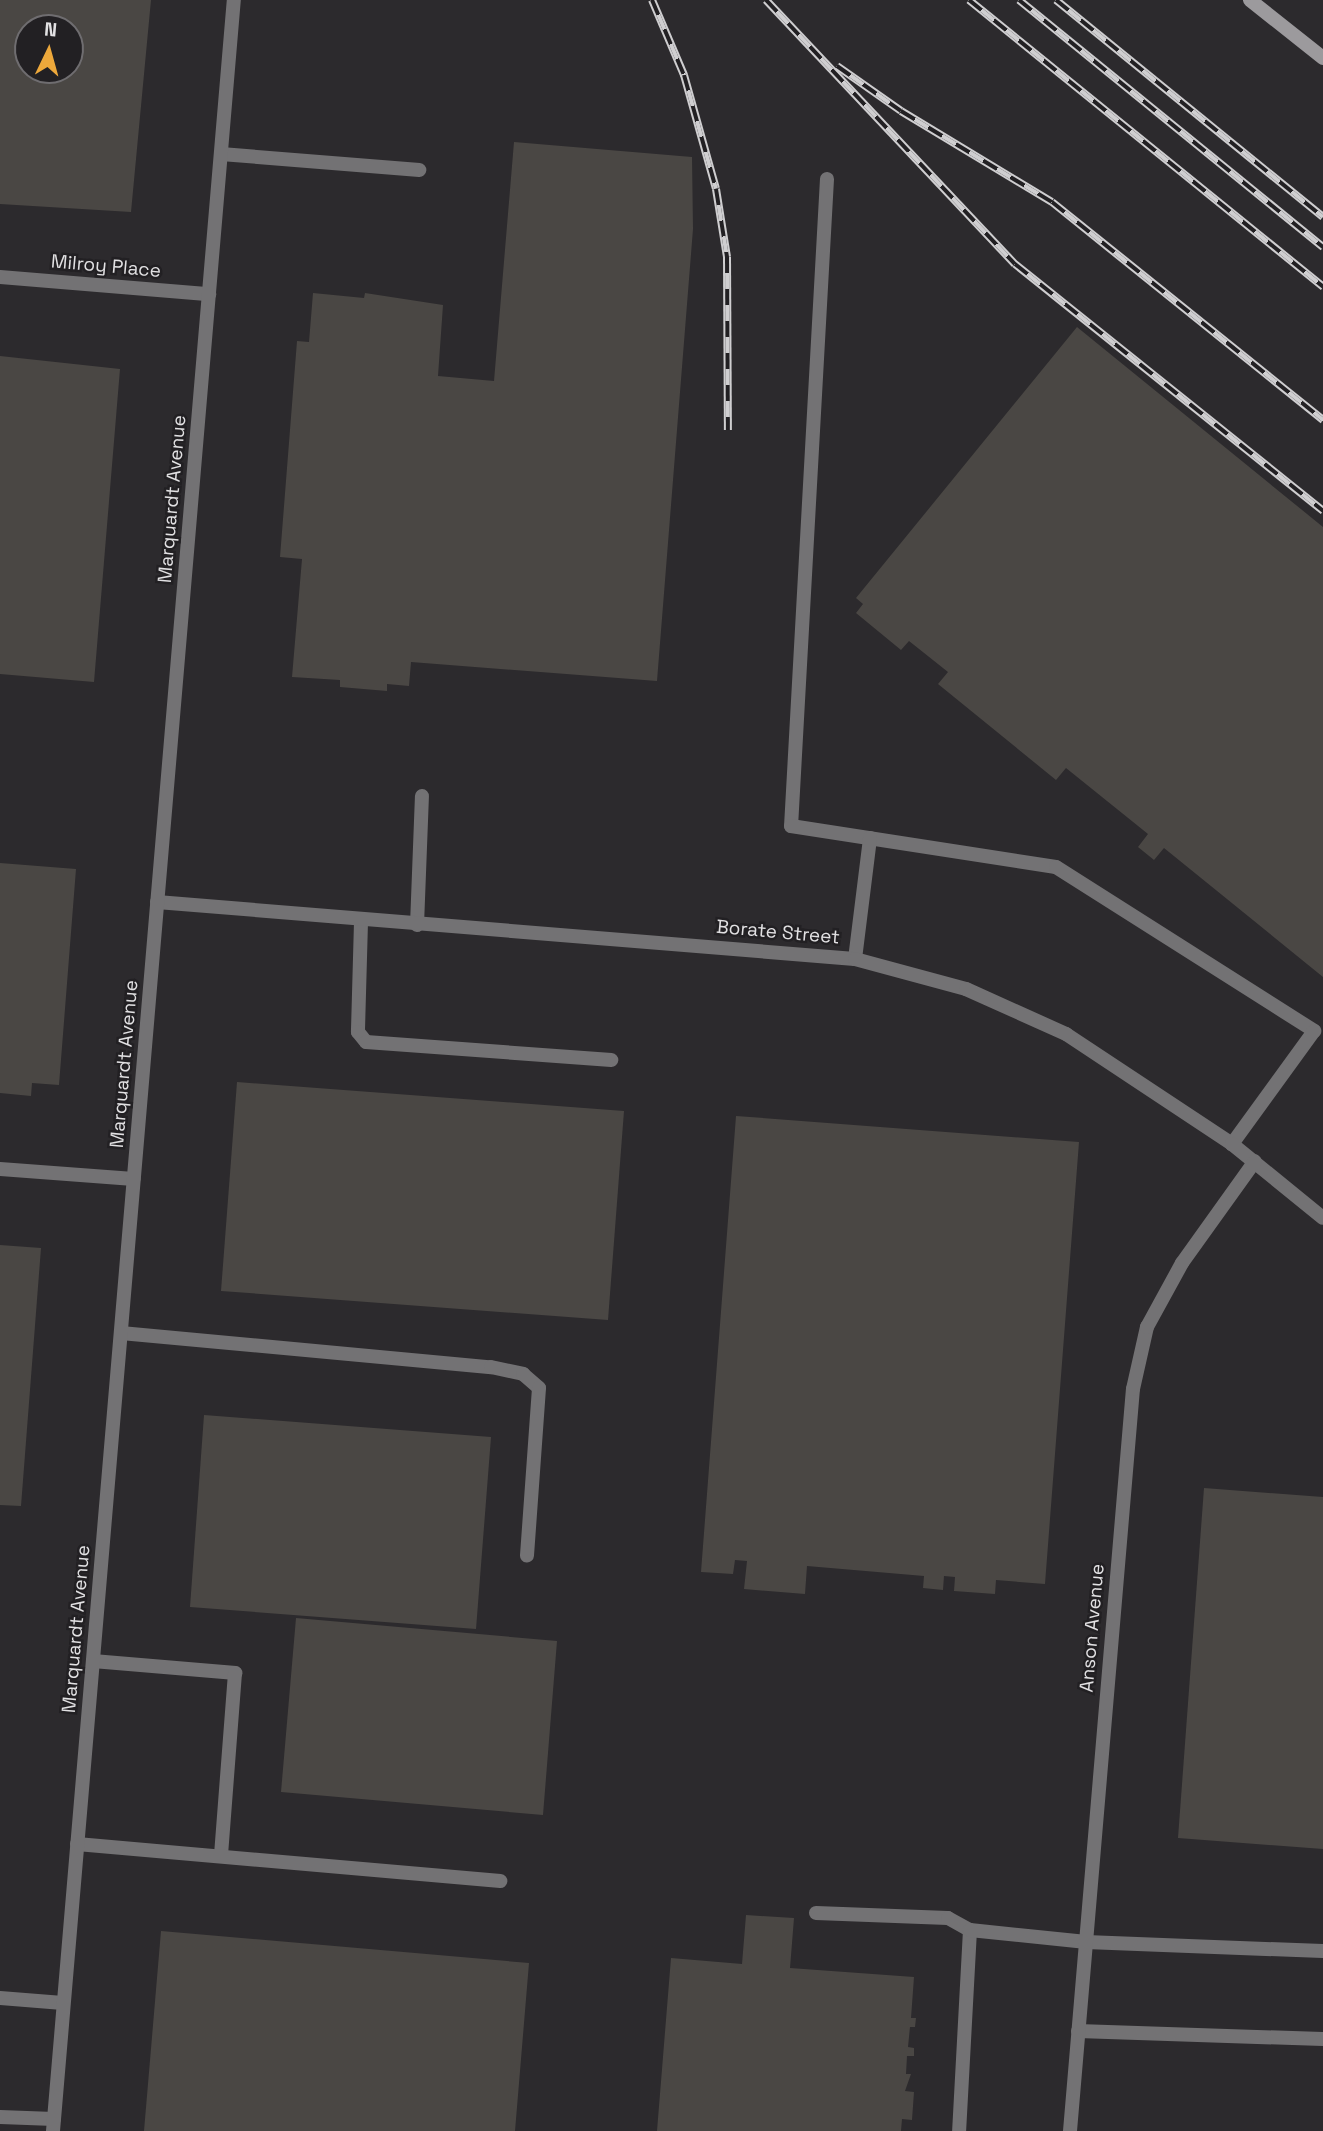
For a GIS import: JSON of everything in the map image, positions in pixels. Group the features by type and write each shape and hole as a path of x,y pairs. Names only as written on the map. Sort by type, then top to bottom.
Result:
{"street":[{"name":"Marquardt Avenue","path":"53,2125 234,0"},
{"path":"1250,0 1323,58"},
{"path":"221,154 419,170"},
{"path":"827,179 791,825 1056,867 1314,1031 1231,1144"},
{"name":"Milroy Place","path":"0,277 209,294"},
{"path":"417,925 422,796"},
{"path":"855,959 870,838"},
{"name":"Borate Street","path":"157,902 361,922 855,959 967,989 1066,1034 1255,1161 1323,1217"},
{"path":"361,922 359,1032 366,1042 611,1060"},
{"name":"Anson Avenue","path":"1070,2131 1133,1389 1147,1327 1182,1263 1255,1161"},
{"path":"0,1169 134,1180"},
{"path":"121,1333 491,1367 523,1374 539,1388 527,1556"},
{"path":"93,1661 235,1673 221,1855"},
{"path":"77,1844 500,1881"},
{"path":"817,1913 948,1918 970,1930 1086,1942 1323,1951"},
{"path":"959,2131 970,1930"},
{"path":"0,1998 64,2003"},
{"path":"1079,2031 1323,2039"},
{"path":"0,2118 53,2125"}],"building":[{"path":"0,0 151,0 131,212 0,204"},
{"path":"514,142 692,157 693,229 657,681 411,662 409,686 387,684 387,691 340,687 340,680 292,677 302,559 280,557 297,341 309,342 313,293 364,298 365,293 443,305 438,376 494,381"},
{"path":"1077,327 1323,527 1323,977 1164,848 1154,860 1138,847 1148,834 1066,768 1056,780 938,684 948,672 909,641 901,650 856,613 863,604 856,598"},
{"path":"0,356 120,369 94,682 0,674"},
{"path":"0,863 76,869 59,1085 32,1083 31,1096 0,1093"},
{"path":"237,1082 624,1111 608,1320 221,1291"},
{"path":"736,1116 1079,1142 1045,1584 996,1580 995,1594 954,1591 955,1577 944,1576 943,1590 923,1588 924,1576 807,1566 805,1594 744,1589 747,1561 735,1560 733,1574 701,1572"},
{"path":"0,1245 41,1248 21,1506 0,1505"},
{"path":"204,1415 491,1437 476,1629 190,1607"},
{"path":"1204,1488 1323,1497 1323,1849 1178,1838"},
{"path":"296,1618 557,1641 543,1815 281,1792"},
{"path":"746,1915 794,1918 790,1968 914,1977 911,2018 916,2018 915,2027 910,2027 908,2047 914,2048 914,2056 907,2056 906,2074 911,2074 905,2091 914,2092 912,2120 902,2119 901,2131 657,2131 671,1958 742,1964"},
{"path":"161,1931 529,1963 515,2131 144,2131"}],"railway":[{"path":"652,0 684,75 716,189 727,257 728,430"},
{"path":"766,0 1015,264 1323,511"},
{"path":"969,0 1323,287"},
{"path":"1019,0 1323,247"},
{"path":"1056,0 1323,217"},
{"path":"837,66 901,111 1052,202 1323,420"}]}
